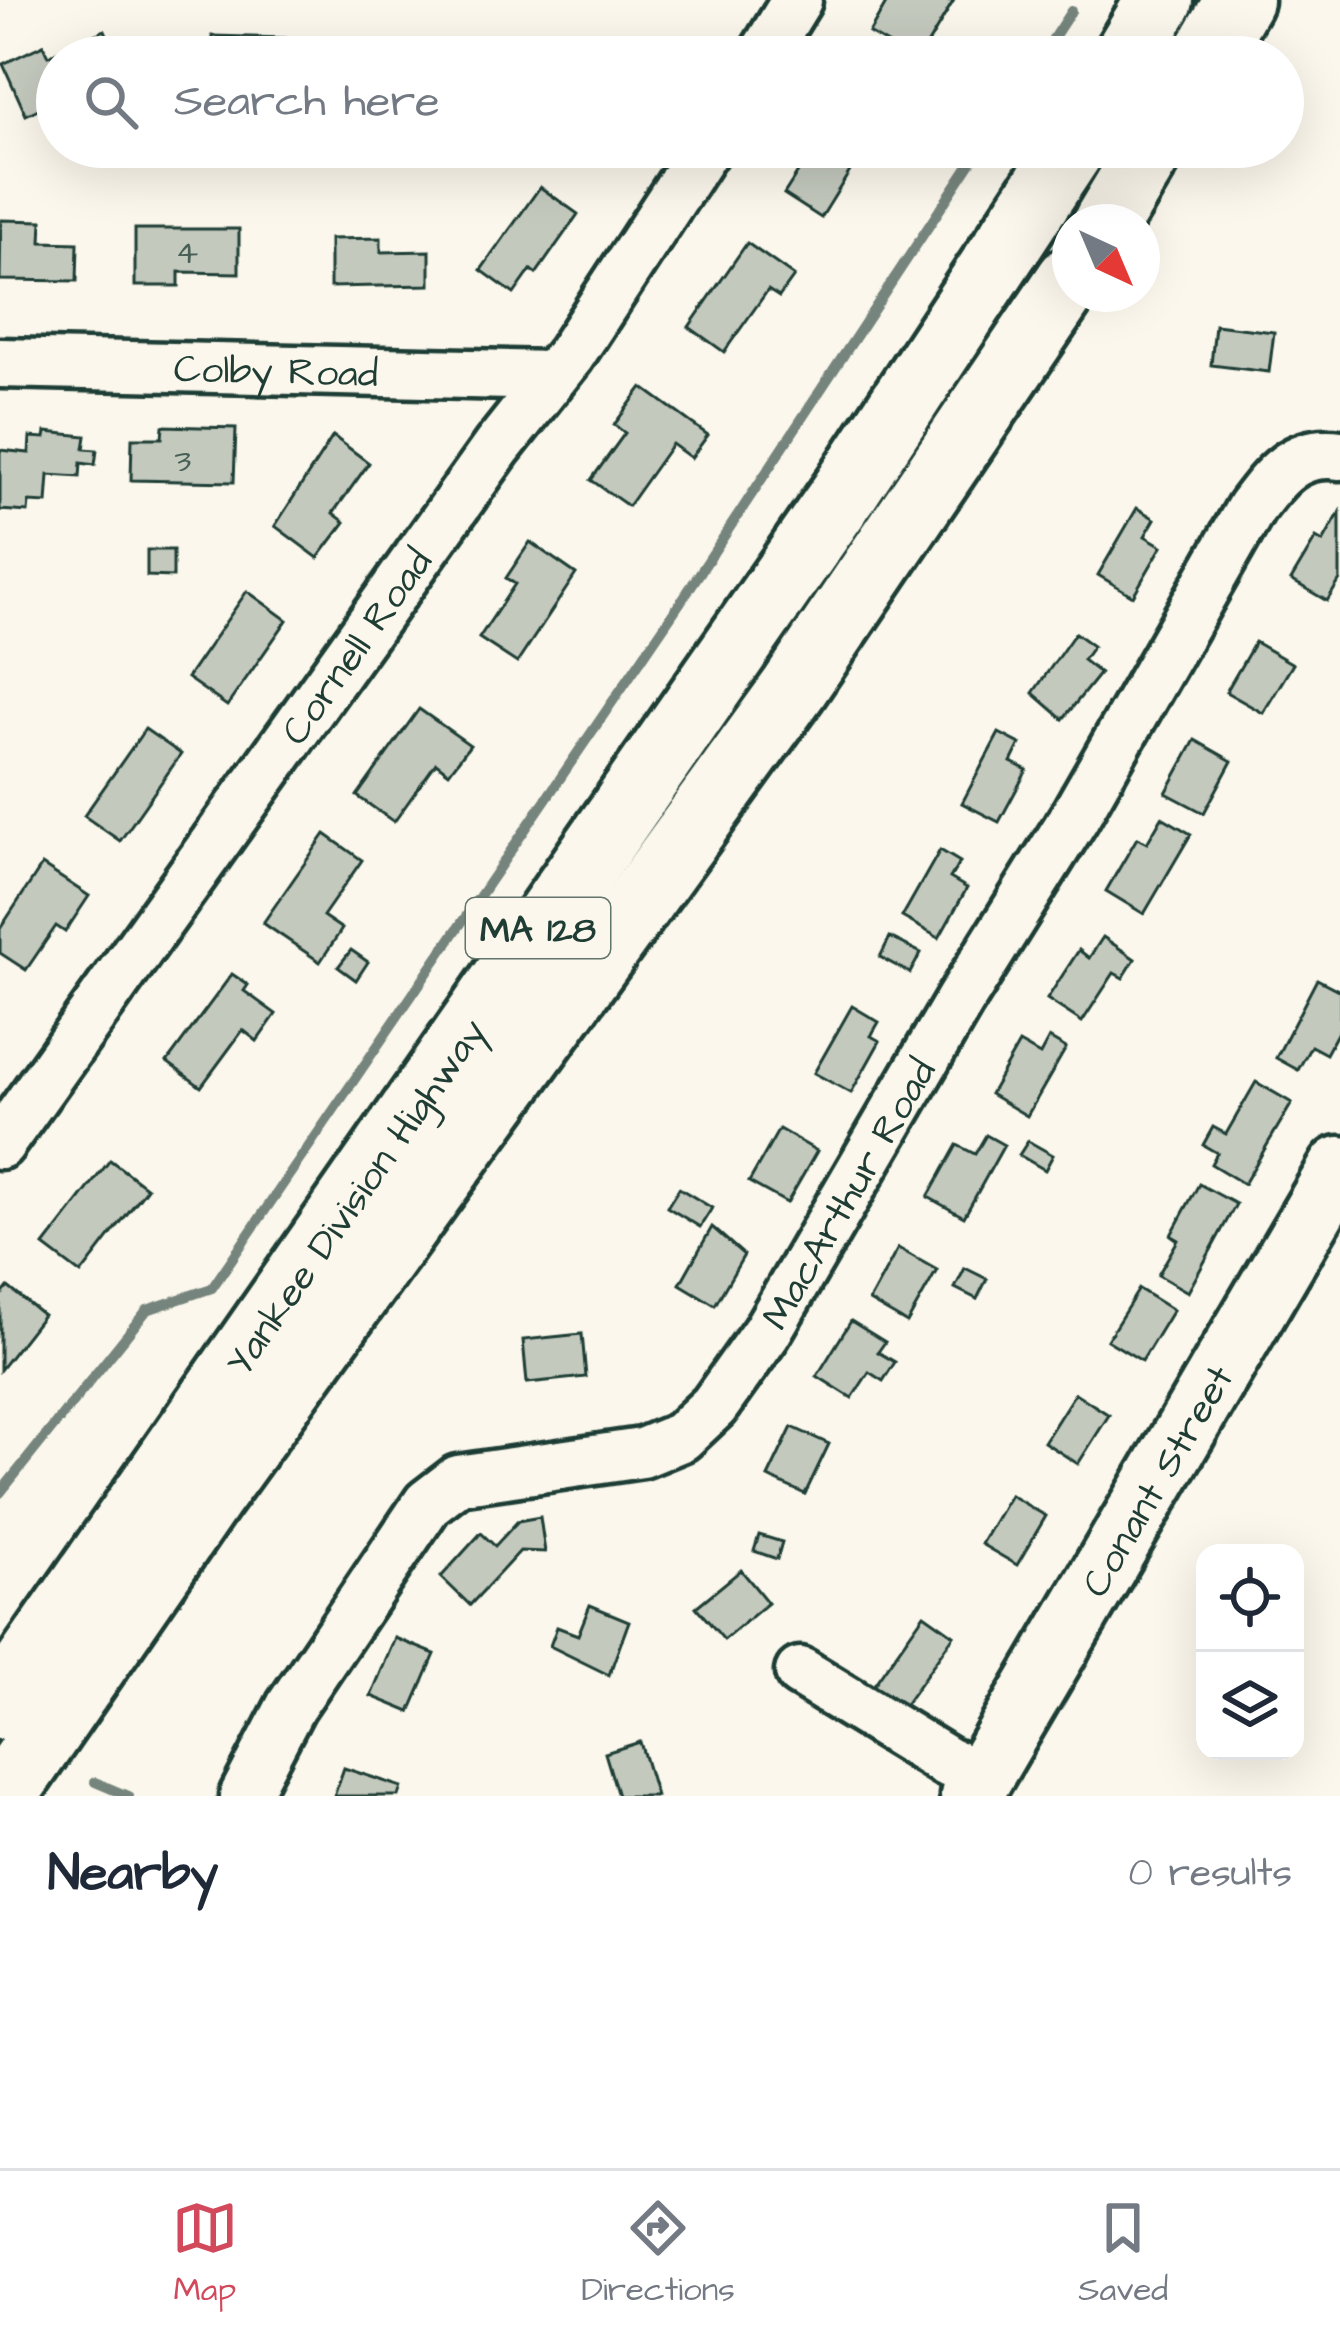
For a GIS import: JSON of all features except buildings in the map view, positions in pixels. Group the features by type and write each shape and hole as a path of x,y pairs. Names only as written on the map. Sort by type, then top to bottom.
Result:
{"highway":[{"path":"1139,36 1160,0"},
{"path":"1218,36 1239,0"},
{"name":"Yankee Division Highway","path":"0,1706 844,493 1058,168"},
{"path":"1118,204 1139,168"},
{"name":"Yankee Division Highway","path":"3,1796 208,1498 794,688 1052,307"}],"main road":[{"name":"Conant Street","path":"977,1786 1340,1167"}],"street":[{"path":"775,36 797,0"},
{"name":"Cornell Road","path":"0,1144 497,447 630,269 693,168"},
{"name":"Colby Road","path":"0,363 554,376"},
{"name":"MacArthur Road","path":"244,1796 291,1706 382,1564 428,1503 458,1480 642,1453 681,1437 714,1406 766,1333 960,1000 1074,818 1251,508 1281,468 1321,452 1340,454"},
{"path":"800,1672 947,1762 977,1786"}],"waterway":[{"path":"1055,36 1071,11"},
{"path":"0,1493 147,1310 212,1288 682,600 967,168"},
{"path":"95,1782 128,1796"}]}
